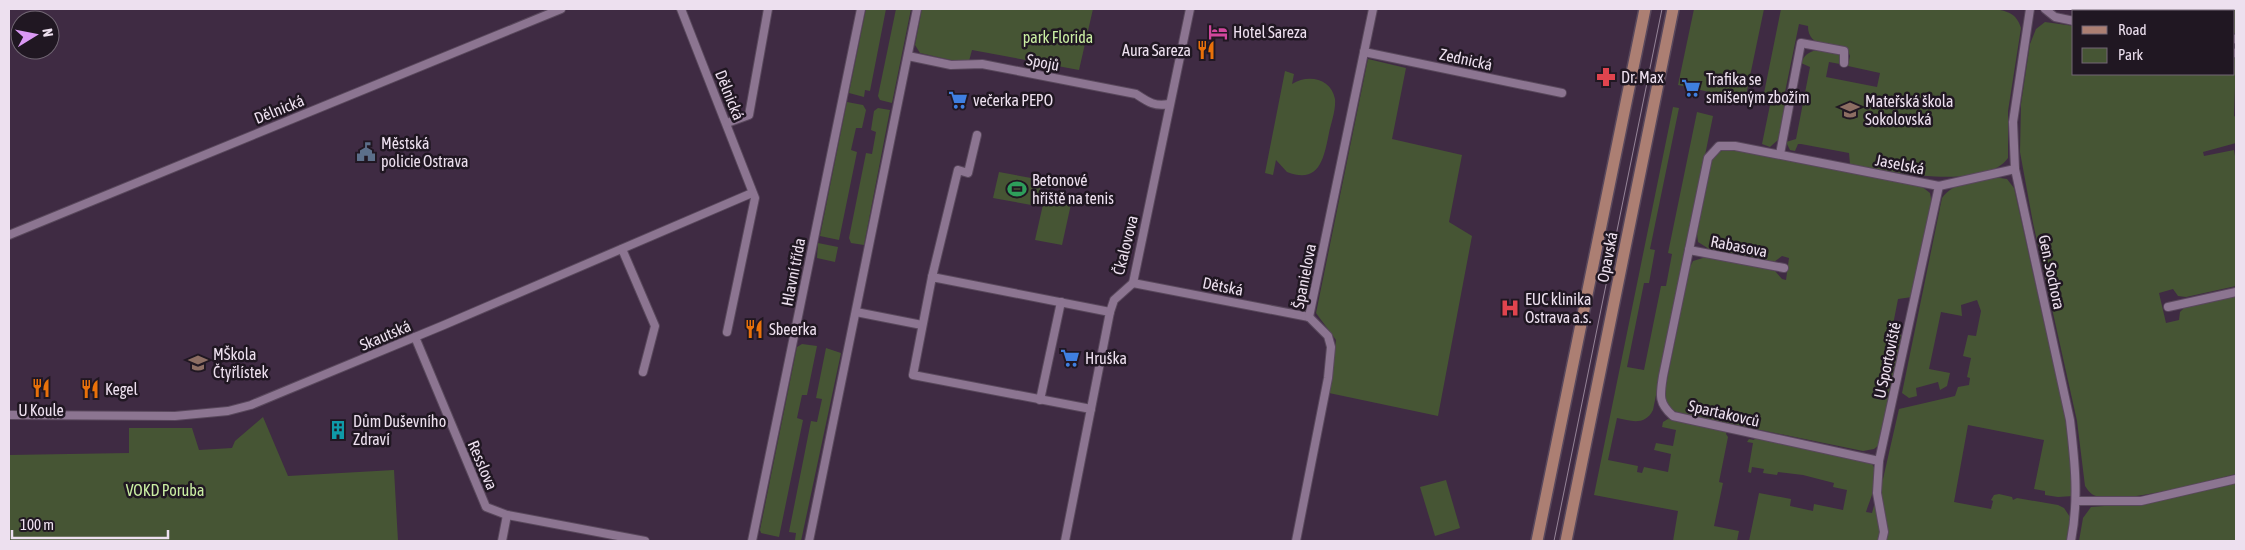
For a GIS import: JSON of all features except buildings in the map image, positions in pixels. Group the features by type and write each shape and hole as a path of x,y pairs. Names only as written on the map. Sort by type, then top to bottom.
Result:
{"main road":[{"name":"Opavská","path":"1537,541 1644,9"},
{"name":"Opavská","path":"1566,541 1673,9"}],"street":[{"name":"Dělnická","path":"9,235 561,9"},
{"name":"Dělnická","path":"681,9 727,124 752,193"},
{"path":"727,124 749,115 768,9"},
{"name":"Hlavní třída","path":"752,541 861,9"},
{"path":"809,541 917,9"},
{"name":"Čkalovova","path":"1065,541 1110,312 1114,300 1132,283 1190,9"},
{"name":"Španielova","path":"1296,541 1328,378 1331,347 1328,336 1309,317 1372,9"},
{"name":"Gen. Sochora","path":"2030,9 2013,122 2015,169 2070,420 2077,501 2071,541"},
{"path":"2045,9 2055,17 2072,21"},
{"path":"1780,154 1801,43 1844,51 1844,63"},
{"name":"Zednická","path":"1364,52 1562,93"},
{"name":"Spojů","path":"908,56 951,65 982,64 1136,94 1148,103 1158,106 1170,104"},
{"path":"977,135 968,173 958,170 932,277 913,375 1091,410"},
{"name":"Jaselská","path":"1689,250 1708,158 1719,146 1736,146 1780,154 1939,186 2015,169"},
{"name":"U Sportoviště","path":"1882,541 1884,532 1877,493 1880,461 1939,186"},
{"path":"728,332 755,198 752,193"},
{"name":"Skautská","path":"9,415 175,416 228,411 251,405 752,193"},
{"path":"622,249 654,326 644,372"},
{"name":"Rabasova","path":"1689,250 1784,268"},
{"name":"Spartakovců","path":"1689,250 1663,376 1660,395 1664,408 1673,416 1880,461"},
{"path":"932,277 1110,312"},
{"name":"Dětská","path":"1132,283 1309,317"},
{"path":"2168,307 2236,292"},
{"path":"1040,400 1061,302"},
{"path":"856,312 922,325"},
{"name":"Resslova","path":"415,337 486,508 507,515 645,541"},
{"path":"2077,501 2140,501 2236,479"},
{"path":"502,541 507,515"}],"green space":[{"path":"866,9 886,9 870,91 865,90 864,97 849,93"},
{"path":"896,9 911,9 892,103 880,100 878,96"},
{"name":"park Florida","path":"922,9 1093,9 1079,70 972,50 969,61 960,62 920,53 915,45"},
{"path":"1694,9 1764,9 1745,100 1678,85"},
{"path":"1781,9 1994,9 2011,14 2017,19 2021,28 2008,111 2008,158 1996,168 1978,174 1957,177 1909,174 1850,164 1849,153 1801,144 1798,144 1795,151 1790,150 1786,142 1796,139 1810,67 1801,63 1804,57 1818,50 1841,54 1840,64 1829,62 1826,77 1877,87 1880,73 1848,66 1850,56 1848,51 1817,42 1809,34 1808,26 1799,24 1785,92 1788,100 1779,139 1770,147 1762,144 1770,105 1762,103"},
{"path":"2110,9 2236,9 2236,34 2235,10"},
{"path":"2045,22 2072,26 2072,75 2235,75 2236,59 2234,116 2236,117 2236,143 2203,152 2204,156 2234,150 2236,162 2236,286 2186,297 2178,296 2173,289 2159,293 2166,323 2179,320 2180,312 2184,308 2236,296 2236,474 2165,491 2125,497 2109,498 2096,496 2085,486 2077,421 2033,223 2020,152 2021,104 2030,44 2036,29"},
{"path":"1368,59 1406,68 1392,139 1462,155 1449,222 1472,236 1438,416 1329,393 1336,340 1316,313"},
{"path":"1285,71 1294,74 1292,84 1305,79 1324,82 1333,92 1335,99 1325,151 1318,166 1307,175 1287,172 1276,160 1273,175 1265,173"},
{"path":"847,102 863,105 866,110 862,128 856,128 851,150 857,152 839,240 820,236"},
{"path":"1673,107 1679,108 1650,249 1655,250 1649,283 1644,283 1627,367 1644,370 1661,286 1666,286 1672,254 1668,253 1697,112 1713,116 1653,410 1650,415 1642,420 1632,421 1617,418 1608,460 1638,466 1637,472 1642,473 1644,467 1668,472 1671,454 1654,450 1656,443 1673,446 1676,430 1662,427 1663,422 1668,419 1727,431 1728,437 1719,482 1723,483 1714,526 1739,531 1737,541 1673,541 1678,511 1594,495"},
{"path":"878,108 890,110 864,245 851,243 849,238 866,153 872,154 876,132 871,130 874,111"},
{"path":"1728,148 1921,186 1930,193 1932,204 1912,297 1898,299 1892,330 1903,336 1879,445 1874,449 1863,451 1682,414 1674,411 1667,402 1665,390 1690,267 1693,261 1706,257 1775,271 1782,279 1786,280 1789,258 1782,256 1774,262 1709,249 1698,242 1697,234 1712,160 1717,153"},
{"name":"Betonové hřiště na tenis","path":"999,172 1042,180 1037,206 993,198"},
{"path":"1993,177 2007,179 2014,188 2066,421 2070,443 2073,496 2058,497 2045,495 2045,491 2034,489 2044,440 1968,425 1954,502 1991,509 1993,501 1991,500 1994,495 1999,494 2012,497 2013,500 2017,498 2058,505 2064,508 2072,520 2068,541 1749,541 1759,493 1791,499 1790,506 1813,511 1814,504 1843,510 1847,490 1833,487 1834,483 1803,475 1778,472 1777,475 1763,473 1764,469 1752,467 1751,473 1748,472 1753,443 1747,442 1749,439 1754,440 1755,437 1868,460 1873,465 1876,478 1866,512 1872,513 1881,480 1883,479 1899,409 1955,396 1958,387 1969,385 1970,378 1967,377 1971,358 1963,356 1968,335 1976,336 1981,311 1977,300 1961,305 1962,316 1941,312 1929,369 1950,373 1947,386 1940,390 1938,382 1916,388 1917,396 1909,398 1902,393 1942,198 1958,185"},
{"path":"1044,200 1071,204 1062,245 1035,240"},
{"path":"818,243 838,247 835,262 817,258"},
{"path":"802,344 817,346 807,395 802,395 797,418 803,420 779,537 761,533 760,530 797,347"},
{"path":"826,348 841,353 801,541 795,540 796,533 789,532 811,421 817,422 822,399 816,398"},
{"name":"VOKD Poruba","path":"263,417 288,476 394,470 398,541 9,541 9,455 129,453 129,428 192,428 199,450 232,448 235,441"},
{"path":"1446,480 1460,528 1435,536 1420,487"},
{"path":"2236,482 2236,541 2079,541 2083,518 2091,507 2144,503"}],"tram line":[{"path":"1554,541 1662,9"}],"place":[{"name":"Hotel Sareza","path":"1218,32"},
{"name":"Aura Sareza","path":"1206,50"},
{"name":"Dr. Max","path":"1606,77"},
{"name":"Trafika se smišeným zbožím","path":"1691,88"},
{"name":"večerka PEPO","path":"958,100"},
{"name":"Mateřská škola Sokolovská","path":"1850,110"},
{"name":"Městská policie Ostrava","path":"366,152"},
{"name":"Betonové hřiště na tenis","path":"1017,189"},
{"name":"EUC klinika Ostrava a.s.","path":"1510,308"},
{"name":"Sbeerka","path":"754,329"},
{"name":"Hruška","path":"1070,358"},
{"name":"MŠkola Čtyřlístek","path":"198,363"},
{"name":"U Koule","path":"41,388"},
{"name":"Kegel","path":"90,389"},
{"name":"Dům Duševního Zdraví","path":"338,430"}]}
